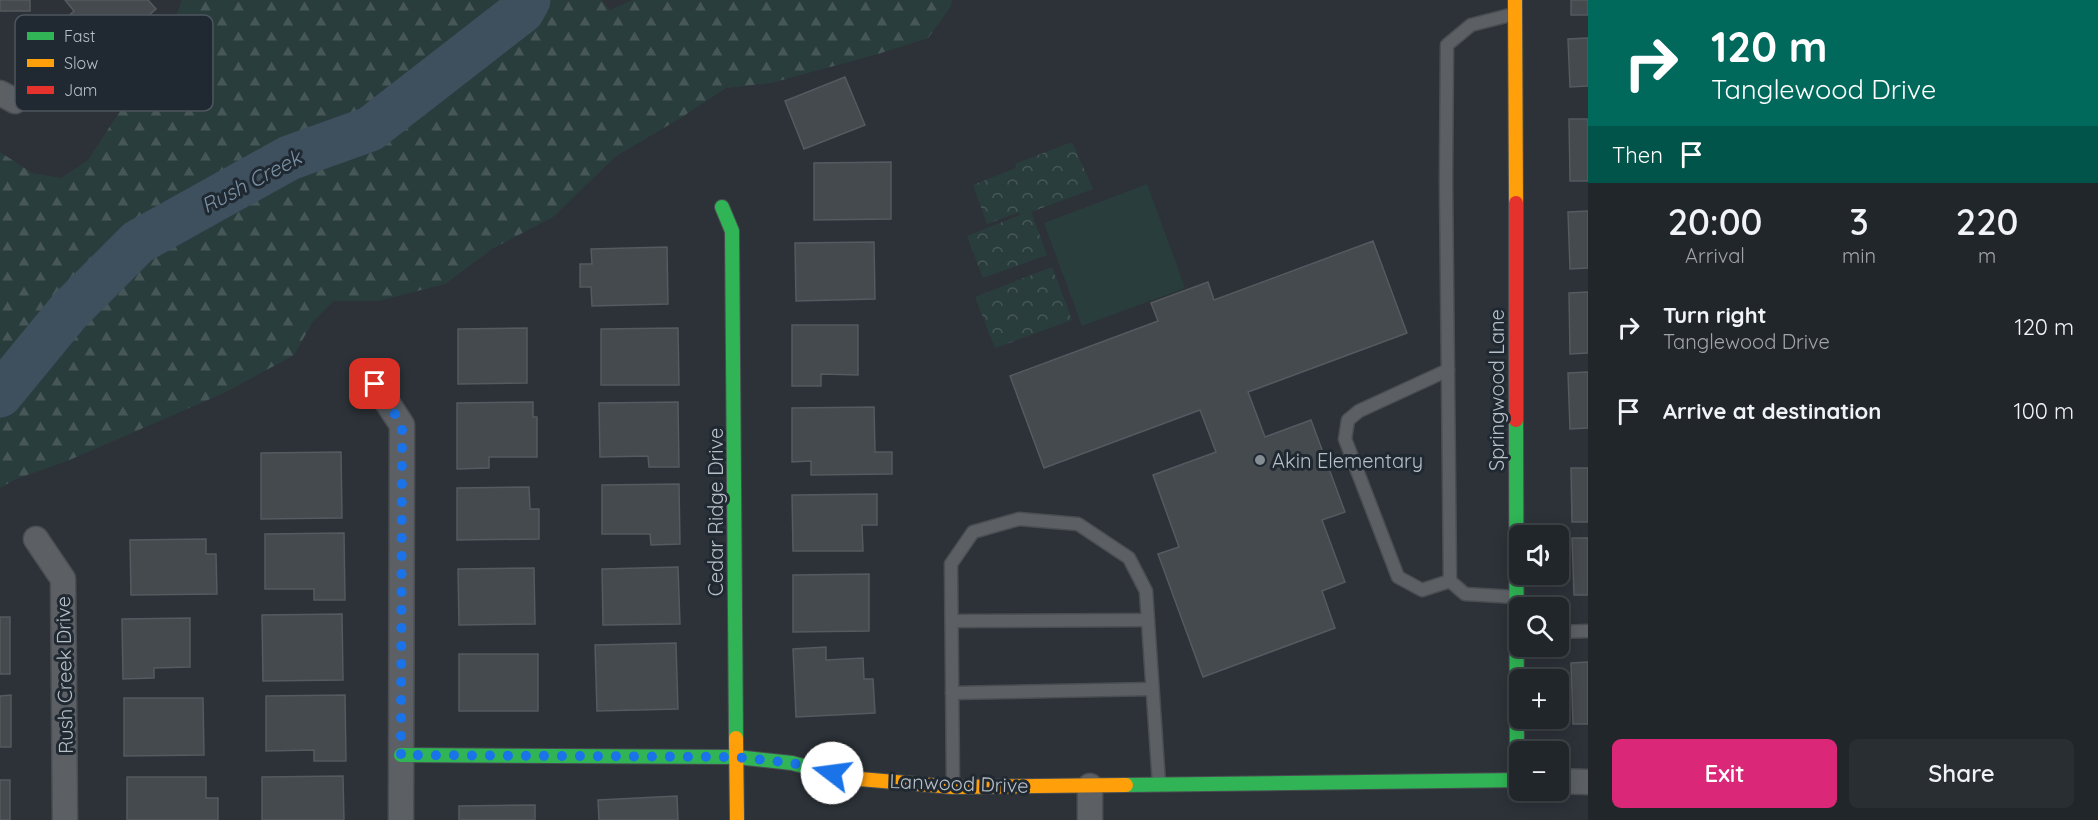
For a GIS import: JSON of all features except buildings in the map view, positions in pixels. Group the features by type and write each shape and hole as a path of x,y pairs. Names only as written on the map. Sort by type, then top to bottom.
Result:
{"street":[{"name":"Springwood Lane","path":"1515,7 1516,597"},
{"name":"Cedar Ridge Drive","path":"722,207 732,231 737,820"},
{"path":"375,384 402,425 401,820"},
{"name":"Rush Creek Drive","path":"36,539 63,579 65,820"},
{"name":"Springwood Lane","path":"1518,657 1518,741"},
{"name":"Lanwood Drive","path":"401,755 736,757 792,763 853,778 953,787 1509,780"},
{"path":"1569,781 1588,782"},
{"path":"1090,786 1090,820"}],"lane":[{"path":"1515,7 1472,25 1447,45 1446,180 1450,581 1465,594 1516,597"},
{"path":"1448,370 1359,411 1348,420 1345,439 1398,577 1422,590 1450,581"},
{"path":"953,787 951,564 973,532 1019,519 1078,524 1129,558 1146,591 1159,785"},
{"path":"951,621 1148,620"},
{"path":"1569,632 1588,631"},
{"path":"952,693 1152,689"}],"green space":[{"path":"182,0 601,0 610,10 633,0 952,0 951,6 928,38 771,83 726,88 616,156 553,217 492,249 445,284 378,301 333,301 312,323 294,355 224,393 67,461 16,479 0,488 0,152 32,173 61,178 88,160 120,111 213,111 213,15 176,15"},
{"path":"1072,142 1093,189 1031,212 1047,255 983,278 967,236 1020,215 1019,212 987,224 973,185 1016,168 1015,164"},
{"path":"1147,184 1185,288 1082,326 1044,223"},
{"path":"1052,267 1072,320 995,348 975,297"}],"waterway":[{"name":"Rush Creek","path":"0,395 69,311 138,242 289,158 370,129 522,11 528,0"}],"traffic: fast":[{"path":"722,207 732,231 736,738"},
{"path":"1516,420 1517,741"},
{"path":"401,755 736,757 792,763 848,778"},
{"path":"1126,785 1509,780"}],"traffic: slow":[{"path":"1515,0 1516,203"},
{"path":"736,738 737,820"},
{"path":"848,778 953,787 1126,785"}],"traffic: jam":[{"path":"1516,203 1516,420"}],"place":[{"name":"Akin Elementary","path":"1260,460"}],"route":[{"path":"375,384 402,425 401,755 736,757 792,763 832,773"}]}
